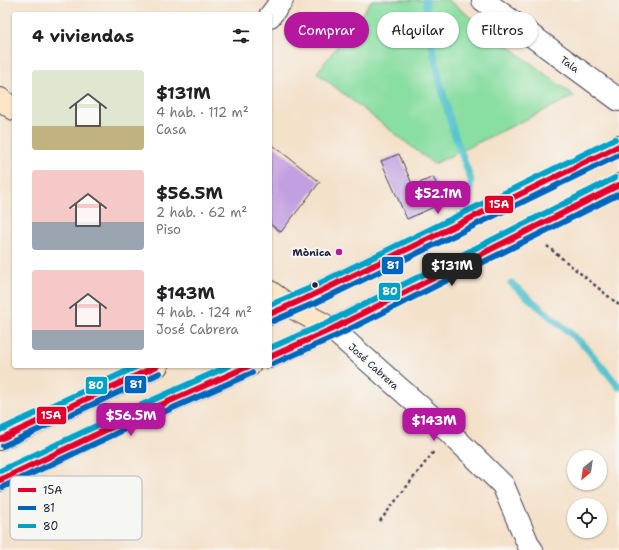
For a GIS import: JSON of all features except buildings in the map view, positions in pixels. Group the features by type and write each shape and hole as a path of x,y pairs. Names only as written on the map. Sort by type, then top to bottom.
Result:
{"main road":[{"path":"0,99 12,108"},
{"path":"279,310 311,296 619,146"},
{"path":"272,356 332,329 619,185"},
{"path":"272,296 279,310 332,329"},
{"path":"0,439 153,368"},
{"path":"0,480 245,368"}],"street":[{"path":"272,13 282,0"},
{"name":"Tala","path":"483,0 619,100"},
{"name":"José Cabrera","path":"332,329 449,432 503,485 529,549"}],"path":[{"path":"528,230 619,305"},
{"path":"380,522 449,432"}],"green space":[{"path":"372,0 448,0 467,14 467,48 511,48 574,96 434,164 317,73 336,48 369,48 369,12 363,12"}],"waterway":[{"path":"426,0 427,19 437,70 452,127 471,180 468,208"},
{"path":"511,283 584,345 619,387"}],"transit line":[{"name":"80","path":"272,304 308,289 615,139"},
{"name":"15A","path":"272,313 311,296 619,146"},
{"name":"81","path":"273,321 315,303 619,155"},
{"name":"80","path":"272,347 329,322 615,178"},
{"name":"15A","path":"272,356 332,329 619,185"},
{"name":"81","path":"273,364 336,336 619,194"},
{"name":"80","path":"0,430 134,368"},
{"name":"15A","path":"0,439 153,368"},
{"name":"80","path":"0,471 225,368"},
{"name":"15A","path":"0,480 129,419 244,368"},
{"name":"81","path":"3,446 160,373"},
{"name":"81","path":"26,476 132,426 252,373"},
{"name":"81","path":"3,487 10,484"}],"place":[{"name":"Mònica","path":"339,252"}]}
